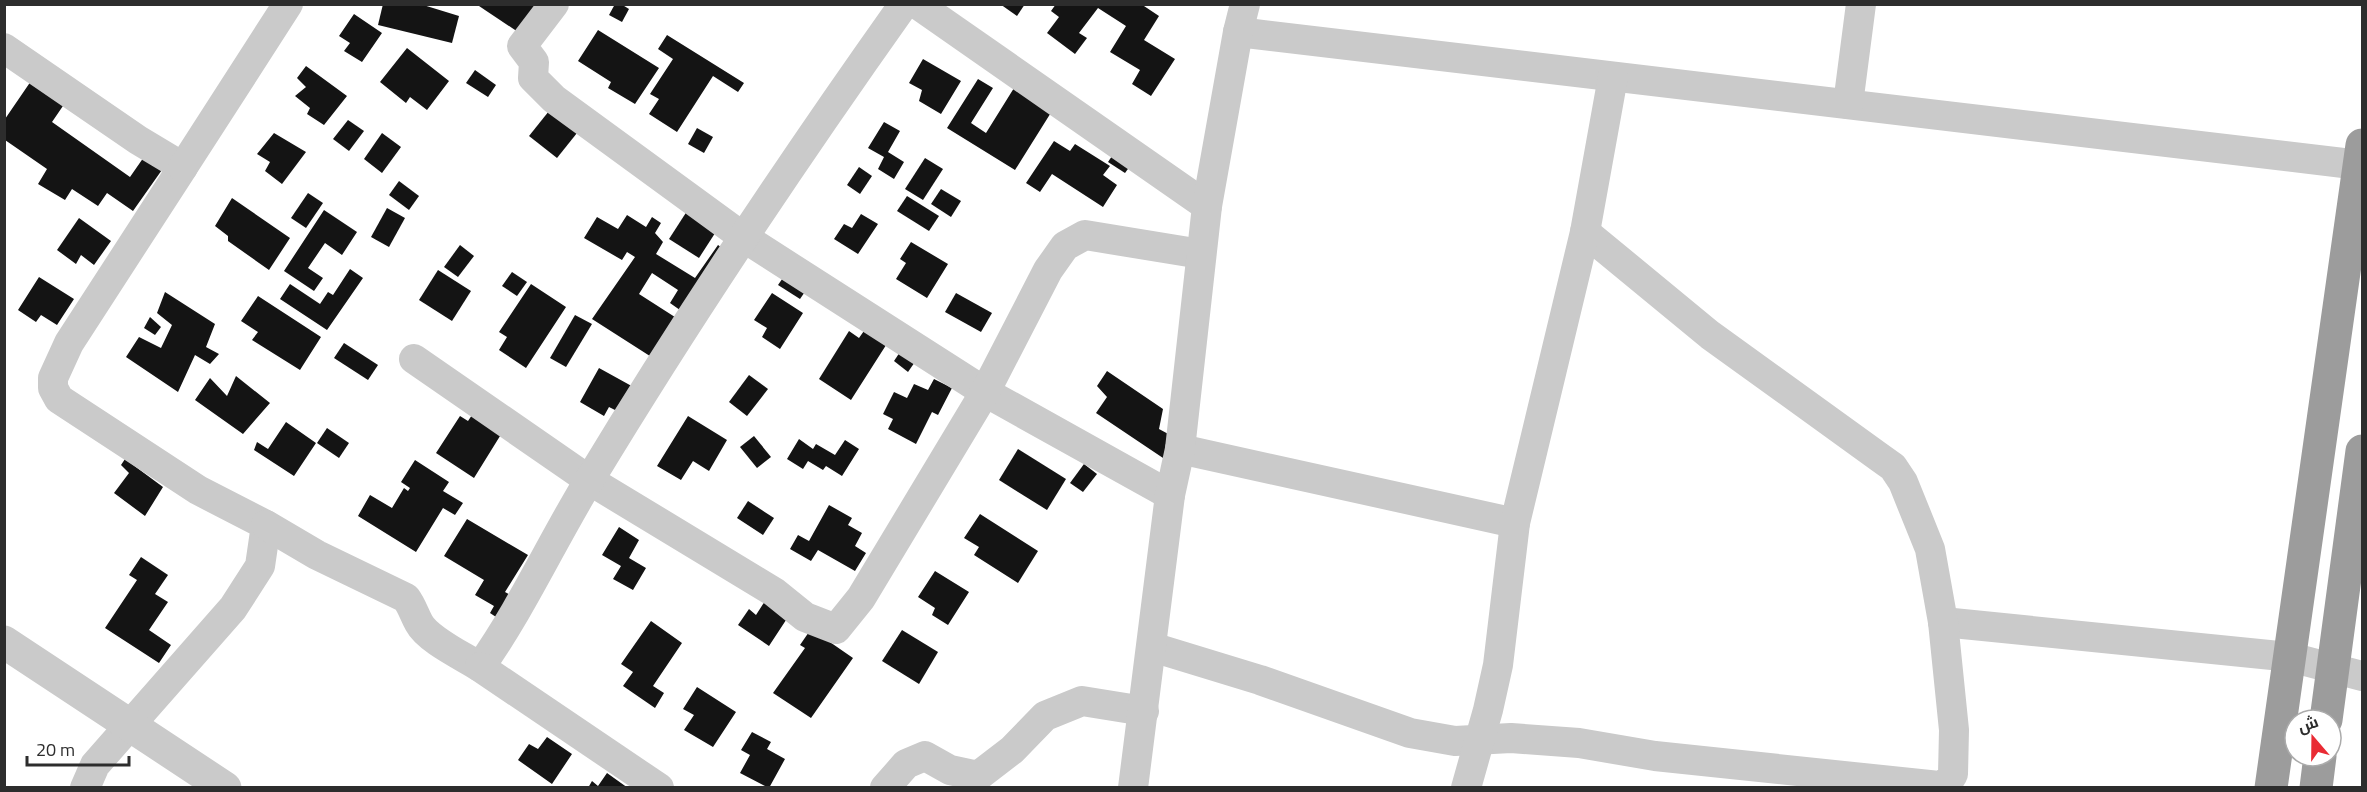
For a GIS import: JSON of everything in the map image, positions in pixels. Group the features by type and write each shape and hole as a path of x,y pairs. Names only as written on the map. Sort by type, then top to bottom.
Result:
{"highway":[{"path":"2271,788 2361,155"},
{"path":"2332,708 2348,672 2362,451"},
{"path":"2316,788 2318,768"}],"street":[{"path":"288,4 69,343 53,378 53,388 59,399 198,490 266,525 317,555 406,598 414,609 419,624 429,634 659,788"},
{"path":"554,4 522,46 534,62 533,78 554,99 743,237 985,392 1170,495"},
{"path":"480,667 501,638 590,480 743,237 803,146 904,4"},
{"path":"917,4 1207,206"},
{"path":"1848,104 1861,4"},
{"path":"1134,788 1170,495 1180,449 1207,206 1242,18 1613,77 1848,104 2361,155"},
{"path":"4,48 138,140 183,167"},
{"path":"1466,788 1498,665 1515,523 1585,232 1613,77"},
{"path":"1152,647 1290,690 1410,733 1455,741 1511,738 1579,743 1655,756 1939,786 1948,782 1953,774 1954,730 1942,622 1927,536 1904,482 1893,467 1710,335 1585,232"},
{"path":"414,359 590,480 774,591 805,617 836,629 861,598 985,392 1048,270 1065,246 1085,235 1201,254"},
{"path":"1180,449 1515,523"},
{"path":"85,788 95,765 233,608 260,566 266,525"},
{"path":"1942,622 2290,657 2348,672"},
{"path":"4,642 225,788"},
{"path":"885,788 906,764 925,756 950,770 978,776 1012,750 1045,716 1082,701 1144,711"}],"building":[{"path":"383,4 420,4 459,16 452,43 378,25"},
{"path":"476,4 541,4 521,34"},
{"path":"615,4 621,4 629,9 622,22 609,15"},
{"path":"1000,4 1025,4 1017,16"},
{"path":"1056,4 1141,4 1159,16 1144,40 1175,59 1151,96 1132,84 1140,70 1110,52 1126,26 1098,8 1079,33 1087,38 1075,54 1047,33 1059,17 1051,11"},
{"path":"354,14 382,33 362,62 344,51 350,43 339,36"},
{"path":"598,30 659,68 635,104 608,88 611,82 578,61"},
{"path":"667,35 744,83 738,92 713,76 677,132 649,114 659,99 650,94 673,59 658,49"},
{"path":"407,48 449,81 427,110 410,97 406,103 380,82"},
{"path":"923,59 961,81 941,114 919,101 922,90 909,83"},
{"path":"306,66 347,96 324,125 307,114 310,108 295,96 306,87 297,78"},
{"path":"475,70 496,85 488,97 466,83"},
{"path":"978,79 993,88 971,123 986,133 1014,88 1052,111 1015,170 947,128"},
{"path":"31,81 65,103 52,122 130,177 146,154 164,167 133,211 107,193 98,206 72,189 65,200 38,184 47,169 5,140 5,119"},
{"path":"549,111 577,133 557,158 529,136"},
{"path":"348,120 364,131 349,151 333,139"},
{"path":"884,122 900,131 888,152 904,162 894,179 878,169 884,157 868,148"},
{"path":"697,128 713,137 704,153 688,144"},
{"path":"274,133 306,152 282,184 265,171 270,162 257,154"},
{"path":"382,133 401,147 382,173 364,159"},
{"path":"1054,141 1070,151 1075,144 1110,166 1103,175 1117,185 1103,207 1052,174 1040,192 1026,183"},
{"path":"1116,150 1133,162 1125,173 1108,162"},
{"path":"925,158 943,169 923,200 905,189"},
{"path":"859,167 872,176 860,194 847,185"},
{"path":"399,181 419,196 409,210 389,195"},
{"path":"941,189 961,201 951,217 931,204"},
{"path":"308,193 323,203 306,228 291,218"},
{"path":"907,196 939,216 929,231 897,211"},
{"path":"232,198 290,238 269,270 228,241 228,236 215,226"},
{"path":"387,208 405,218 389,247 371,237"},
{"path":"689,208 719,227 699,258 669,239"},
{"path":"324,210 357,232 342,255 325,243 308,268 323,278 314,291 284,271"},
{"path":"861,214 878,224 858,254 834,239 844,224 852,228"},
{"path":"627,215 646,227 652,217 661,223 655,233 663,242 656,254 695,278 718,245 728,252 687,315 670,303 678,290 652,273 639,294 678,319 653,358 592,319 635,257 627,252 622,260 584,238 597,217 618,229"},
{"path":"79,218 111,241 94,265 81,255 76,264 57,250"},
{"path":"911,242 948,264 927,298 896,279 906,263 900,259"},
{"path":"460,245 474,256 458,277 444,267"},
{"path":"350,269 363,278 327,330 280,299 290,284 320,304 328,292 333,295"},
{"path":"438,270 471,291 452,321 419,300"},
{"path":"512,272 527,282 517,296 502,286"},
{"path":"787,272 809,286 800,299 778,285"},
{"path":"39,277 74,299 57,325 41,315 36,322 18,310"},
{"path":"531,284 566,307 526,368 499,350 507,337 499,332"},
{"path":"165,292 215,324 206,347 219,354 210,364 195,355 178,392 126,357 139,337 161,348 172,325 157,313"},
{"path":"772,293 803,313 780,349 762,337 767,328 754,320"},
{"path":"956,293 992,313 981,332 945,312"},
{"path":"258,296 321,337 300,370 252,340 258,332 241,321"},
{"path":"575,315 592,324 566,367 550,358"},
{"path":"150,317 161,327 155,335 144,328"},
{"path":"866,328 888,342 851,400 819,379 849,331 859,338"},
{"path":"344,343 378,365 368,380 334,358"},
{"path":"902,349 917,359 908,372 894,361"},
{"path":"599,368 637,389 623,414 609,407 604,416 580,402"},
{"path":"1107,371 1163,409 1159,429 1172,436 1166,460 1096,413 1107,397 1097,386"},
{"path":"749,375 768,389 747,416 729,402"},
{"path":"236,376 270,403 243,434 195,400 210,378 227,396"},
{"path":"934,379 952,388 938,415 932,412 916,444 888,429 893,419 883,414 894,392 907,398 914,384 928,390"},
{"path":"476,409 505,428 474,478 436,453 460,416 468,421"},
{"path":"688,416 727,440 709,471 693,461 681,480 657,466"},
{"path":"286,422 316,443 294,476 254,450 257,442 268,449"},
{"path":"327,428 349,443 339,458 317,443"},
{"path":"754,436 771,457 757,468 740,447"},
{"path":"799,439 813,449 816,444 835,455 845,440 859,449 842,476 826,466 823,470 808,461 803,469 787,459"},
{"path":"1018,449 1066,479 1047,510 999,480"},
{"path":"125,459 163,487 145,516 114,493 129,473 121,465"},
{"path":"415,460 449,482 443,491 463,503 455,515 443,508 416,552 358,516 370,495 392,508 404,488 408,491 410,488 401,482"},
{"path":"1084,464 1097,474 1083,492 1070,483"},
{"path":"748,501 774,518 763,535 737,518"},
{"path":"829,505 852,518 848,525 862,533 855,546 866,553 855,571 818,550 811,561 790,549 798,535 809,541"},
{"path":"980,514 1038,551 1018,583 974,555 979,547 964,538"},
{"path":"467,519 528,555 505,592 516,598 502,621 490,613 494,606 475,595 484,580 444,556"},
{"path":"619,527 639,540 629,558 646,568 633,590 613,579 621,566 602,555"},
{"path":"141,557 168,575 155,594 168,602 149,630 171,645 159,663 105,628 137,580 129,575"},
{"path":"935,571 969,592 948,625 932,615 935,608 918,597"},
{"path":"765,601 788,617 769,646 738,625 749,609 756,615"},
{"path":"651,621 682,643 653,686 664,693 655,708 623,686 633,672 621,664"},
{"path":"811,629 853,658 811,718 773,693 805,648 800,645"},
{"path":"902,630 938,652 919,684 882,661"},
{"path":"697,687 736,712 713,747 684,730 694,715 683,709"},
{"path":"752,732 771,742 767,749 785,759 769,788 740,773 750,755 741,750"},
{"path":"547,737 572,754 552,784 518,760 529,744 538,749"},
{"path":"607,773 628,788 588,788 592,781 598,786"}]}
